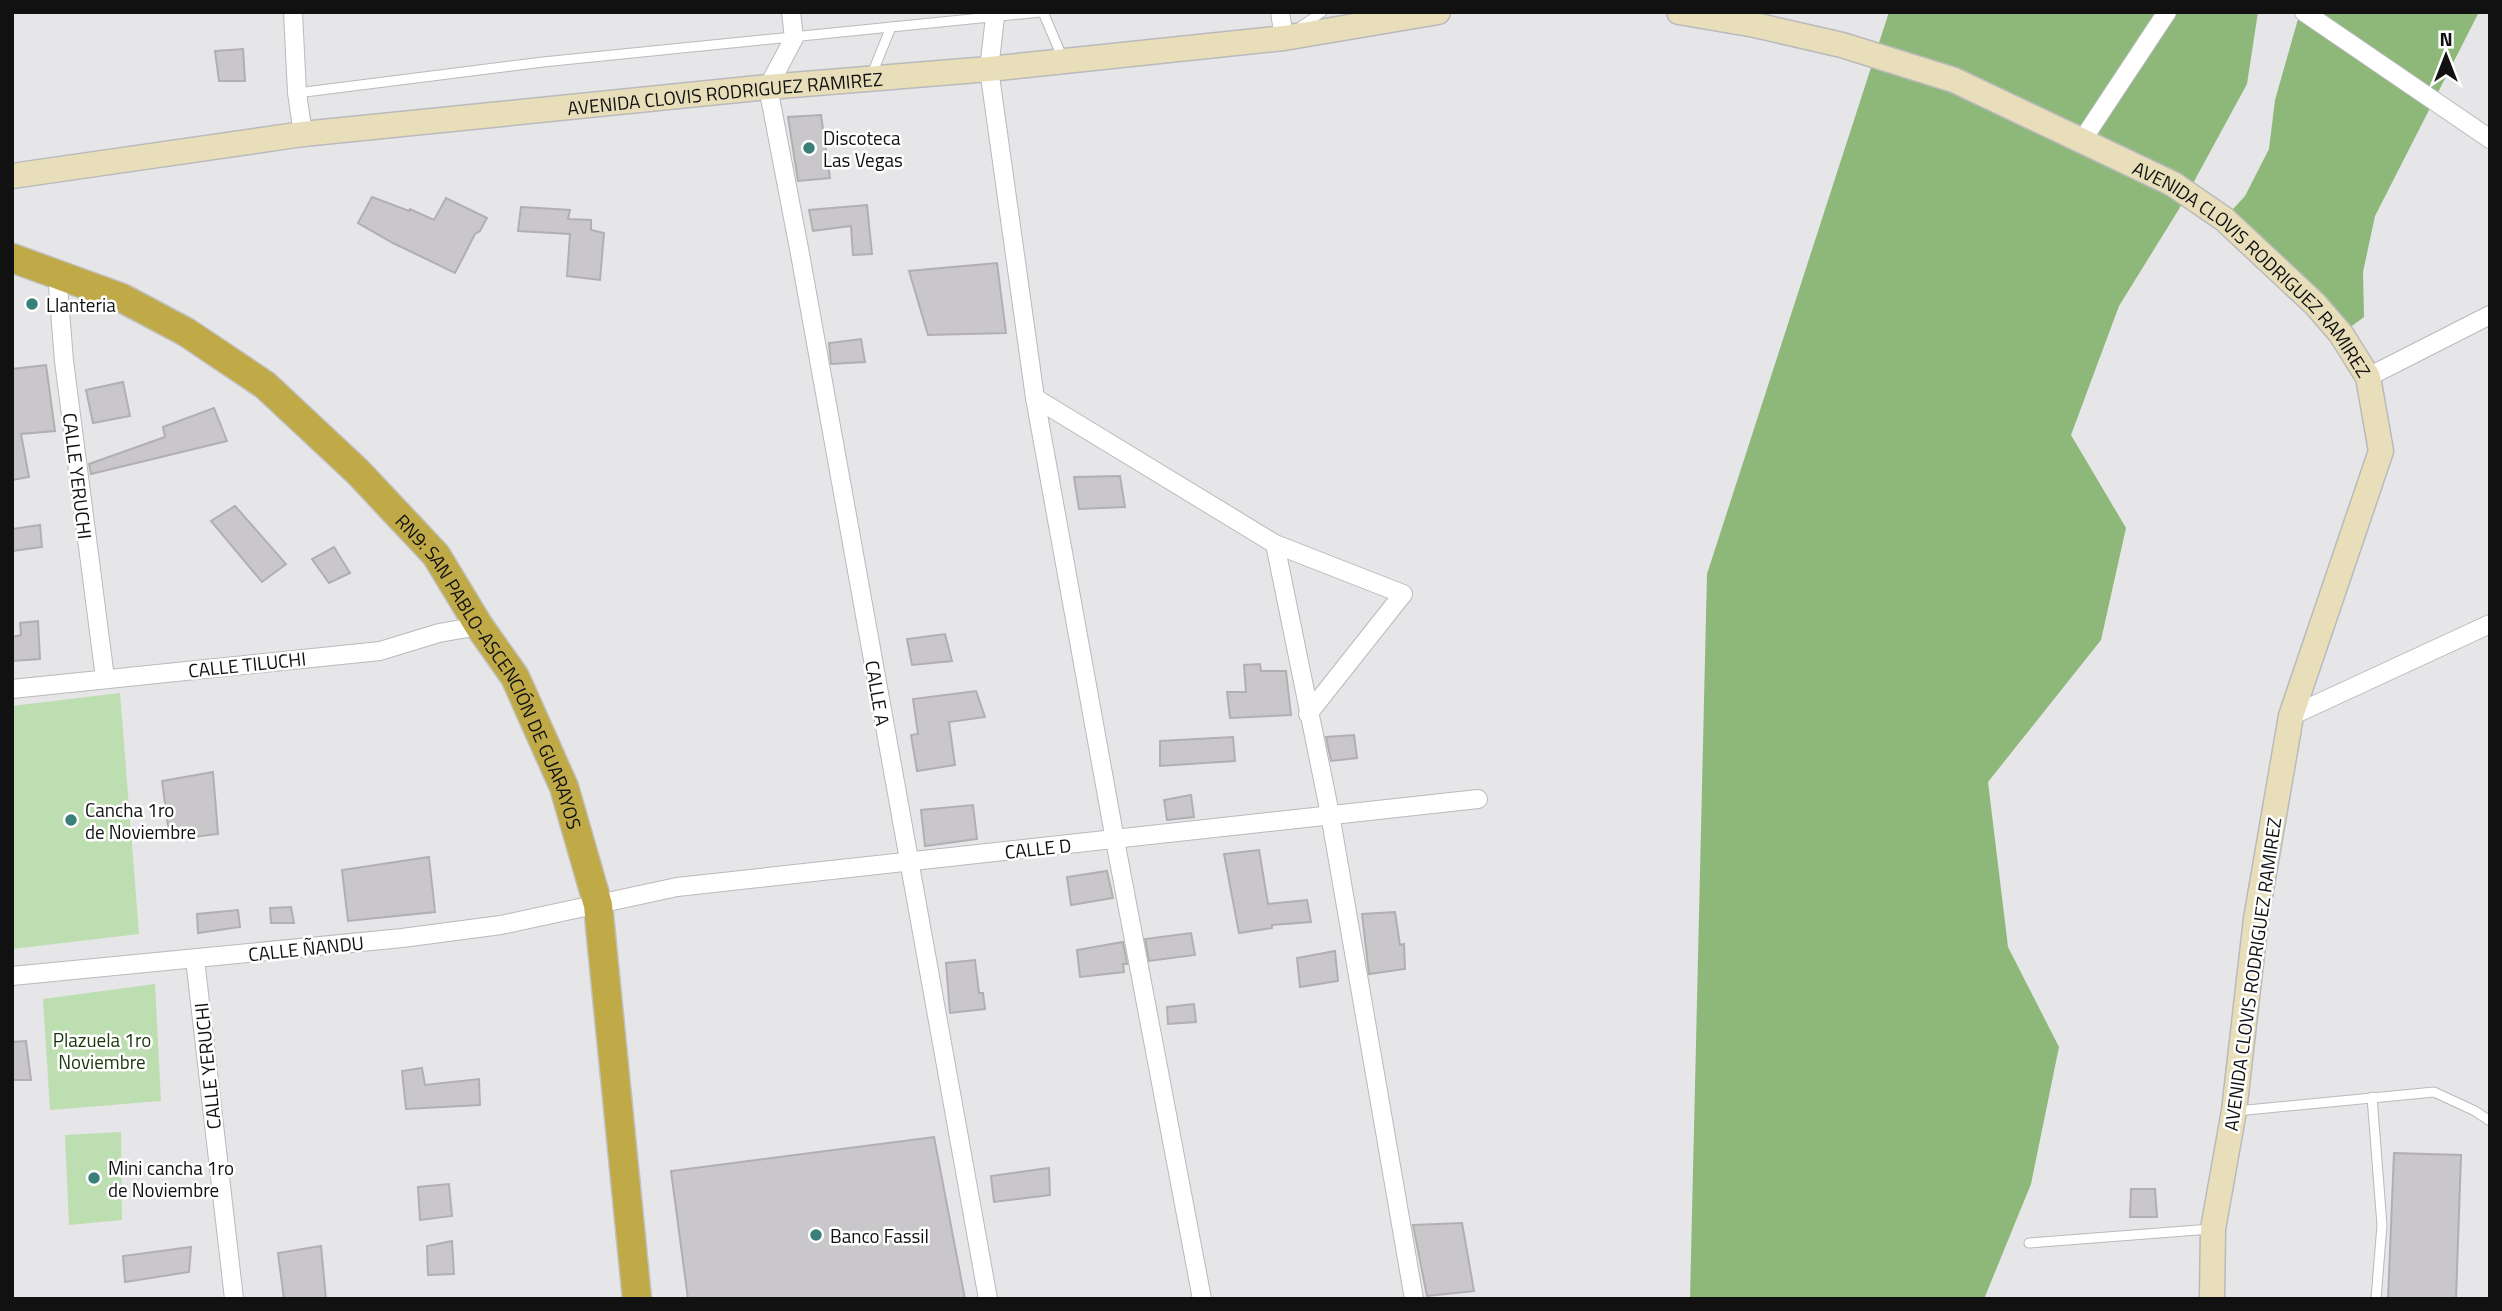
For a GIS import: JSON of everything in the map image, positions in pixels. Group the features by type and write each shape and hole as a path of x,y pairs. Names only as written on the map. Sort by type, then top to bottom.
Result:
{"highway":[{"name":"RN9: SAN PABLO-ASCENCIÓN DE GUARAYOS","path":"12,258 122,298 175,326 265,385 358,472 436,555 515,677 564,787 598,905 637,1299"}],"main road":[{"name":"AVENIDA CLOVIS RODRIGUEZ RAMIREZ","path":"12,176 303,134 768,87 989,69 1284,38 1438,12"},
{"name":"AVENIDA CLOVIS RODRIGUEZ RAMIREZ","path":"1679,12 1755,25 1842,45 1954,80 2173,184 2224,219 2315,304 2341,334 2368,377 2381,451 2291,716 2256,919 2234,1111 2213,1229 2212,1299"}],"street":[{"path":"293,12 297,93 303,134"},
{"path":"768,87 794,38 791,12"},
{"path":"1280,12 1284,38"},
{"path":"2083,139 2167,12"},
{"path":"2304,12 2490,139"},
{"path":"995,17 989,69 1035,398 1202,1299"},
{"name":"CALLE A","path":"768,87 803,267 988,1299"},
{"name":"CALLE YERUCHI","path":"57,273 64,361 105,678"},
{"path":"2368,377 2490,315"},
{"path":"1035,398 1275,544 1403,594 1308,714"},
{"path":"1275,544 1329,814 1414,1299"},
{"path":"2291,716 2490,624"},
{"name":"CALLE TILUCHI","path":"12,689 380,651 439,634 480,626"},
{"name":"CALLE D","path":"598,905 677,887 1478,799"},
{"name":"CALLE ÑANDU","path":"12,976 415,937 501,925 598,905"},
{"name":"CALLE YERUCHI","path":"195,959 234,1299"}],"lane":[{"path":"297,93 543,62 1042,12 1064,61"},
{"path":"1284,38 1322,12"},
{"path":"871,78 891,27"},
{"path":"2234,1111 2434,1092 2490,1121"},
{"path":"2372,1097 2382,1225 2376,1299"},
{"path":"2029,1243 2213,1229"}],"green space":[{"path":"1889,12 2258,12 2247,84 2179,209 2119,306 2071,435 2126,528 2101,640 1988,782 2008,947 2059,1047 2031,1184 1984,1299 1690,1299 1707,574"},
{"path":"2300,12 2479,12 2375,216 2363,272 2364,317 2341,334 2224,219 2245,196 2269,149 2275,100"},
{"name":"Cancha 1ro de Noviembre","path":"120,693 139,934 12,949 12,706"},
{"name":"Plazuela 1ro Noviembre","path":"155,984 161,1101 50,1110 43,999"},
{"name":"Mini cancha 1ro de Noviembre","path":"121,1132 122,1220 69,1225 65,1135"}],"building":[{"path":"243,49 245,81 219,81 215,51"},
{"name":"Discoteca Las Vegas","path":"821,115 830,178 798,181 788,117"},
{"path":"372,197 434,220 446,198 487,218 480,231 475,234 455,273 358,223"},
{"path":"867,205 872,254 853,255 851,226 813,231 809,210"},
{"path":"521,207 570,210 568,219 591,220 591,230 604,233 600,280 567,276 570,234 518,231"},
{"path":"997,263 1006,333 928,335 909,271"},
{"path":"861,339 865,362 831,364 829,343"},
{"path":"46,365 55,431 21,434 29,477 12,480 12,369"},
{"path":"123,382 130,416 93,423 86,390"},
{"path":"214,408 227,441 91,474 89,464 165,437 163,427"},
{"path":"1120,476 1125,507 1079,509 1074,477"},
{"path":"235,506 286,564 262,582 211,521"},
{"path":"40,525 42,547 12,551 12,529"},
{"path":"334,547 350,573 329,583 312,559"},
{"path":"38,621 40,659 12,661 12,637 21,635 20,623"},
{"path":"945,634 952,661 912,665 907,639"},
{"path":"1260,664 1261,671 1286,671 1291,715 1230,718 1227,692 1246,692 1244,665"},
{"path":"976,691 985,717 949,722 955,765 917,771 911,735 918,734 913,699"},
{"path":"1354,735 1357,758 1331,761 1326,737"},
{"path":"1233,737 1235,761 1160,766 1160,741"},
{"path":"213,772 218,834 170,840 162,781"},
{"path":"1191,795 1194,817 1167,820 1164,800"},
{"path":"973,805 977,839 925,846 921,810"},
{"path":"1259,850 1268,904 1307,900 1311,922 1272,925 1272,928 1239,933 1224,854"},
{"path":"429,857 435,912 348,921 342,870"},
{"path":"1107,871 1113,898 1071,905 1067,877"},
{"path":"291,907 294,923 271,923 270,908"},
{"path":"238,910 240,927 198,933 197,914"},
{"path":"1395,912 1400,945 1404,944 1405,969 1369,974 1362,914"},
{"path":"1191,933 1195,955 1149,961 1145,939"},
{"path":"1123,942 1127,964 1123,964 1124,972 1080,977 1077,950"},
{"path":"1335,951 1338,981 1300,987 1297,958"},
{"path":"975,960 979,993 983,993 985,1009 950,1013 946,963"},
{"path":"1194,1004 1196,1022 1168,1024 1167,1007"},
{"path":"26,1041 31,1080 12,1080 12,1042"},
{"path":"422,1068 425,1085 479,1079 480,1105 406,1109 402,1071"},
{"name":"Banco Fassil","path":"934,1137 965,1299 688,1299 671,1171"},
{"path":"2394,1153 2461,1155 2456,1299 2388,1299"},
{"path":"1049,1168 1050,1195 994,1202 991,1176"},
{"path":"449,1184 452,1216 420,1220 418,1187"},
{"path":"2131,1189 2155,1189 2157,1217 2130,1217"},
{"path":"1462,1223 1474,1291 1427,1296 1413,1225"},
{"path":"452,1241 454,1274 428,1275 427,1246"},
{"path":"321,1246 326,1299 284,1299 278,1253"},
{"path":"191,1247 189,1272 125,1282 123,1256"}],"place":[{"name":"Discoteca Las Vegas","path":"809,148"},
{"name":"Llanteria","path":"32,304"},
{"name":"Cancha 1ro de Noviembre","path":"71,820"},
{"name":"Mini cancha 1ro de Noviembre","path":"94,1178"},
{"name":"Banco Fassil","path":"816,1235"}]}
